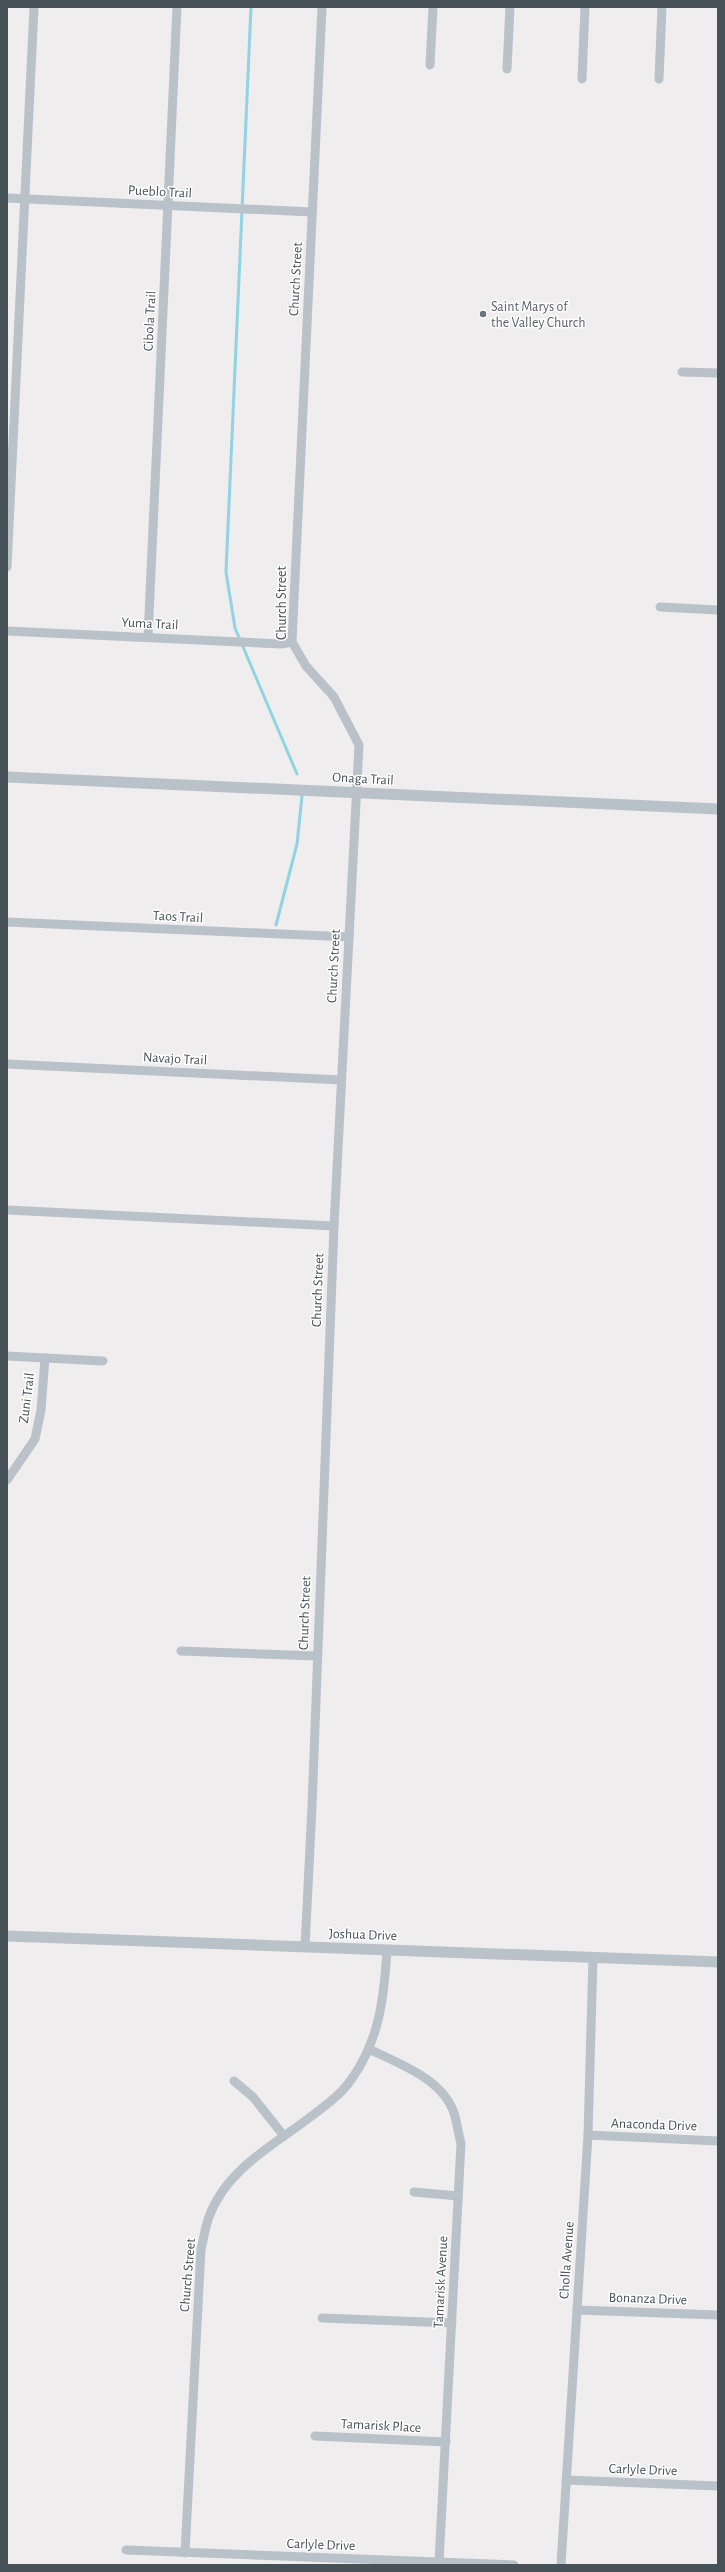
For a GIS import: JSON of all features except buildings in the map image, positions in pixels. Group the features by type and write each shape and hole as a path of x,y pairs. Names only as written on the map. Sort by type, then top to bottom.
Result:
{"street":[{"path":"7,567 26,198 34,7"},
{"name":"Cibola Trail","path":"148,637 177,7"},
{"name":"Church Street","path":"305,1947 334,1226 359,745 334,697 306,666 292,642 322,7"},
{"path":"430,65 433,7"},
{"path":"507,69 510,7"},
{"path":"582,79 585,7"},
{"path":"660,79 662,7"},
{"name":"Pueblo Trail","path":"7,198 312,212"},
{"path":"682,372 718,373"},
{"path":"660,607 718,610"},
{"name":"Yuma Trail","path":"7,631 281,644 292,642"},
{"name":"Onaga Trail","path":"7,777 718,809"},
{"name":"Taos Trail","path":"7,922 349,937"},
{"name":"Navajo Trail","path":"7,1064 341,1080"},
{"path":"7,1210 334,1226"},
{"path":"7,1356 103,1361"},
{"name":"Zuni Trail","path":"7,1480 35,1439 41,1410 45,1358"},
{"path":"181,1651 317,1656"},
{"name":"Joshua Drive","path":"7,1936 718,1962"},
{"name":"Church Street","path":"185,2553 201,2249 209,2216 224,2189 244,2164 334,2099 353,2078 369,2049 381,2016 387,1950"},
{"name":"Cholla Avenue","path":"561,2565 588,2135 593,1958"},
{"name":"Tamarisk Avenue","path":"369,2049 418,2074 441,2091 454,2112 461,2143 440,2562"},
{"path":"234,2081 254,2097 284,2136"},
{"name":"Anaconda Drive","path":"588,2135 718,2141"},
{"path":"414,2192 458,2196"},
{"name":"Bonanza Drive","path":"577,2310 718,2315"},
{"path":"322,2318 452,2323"},
{"name":"Tamarisk Place","path":"315,2436 446,2442"},
{"name":"Carlyle Drive","path":"566,2480 718,2486"},
{"name":"Carlyle Drive","path":"126,2550 514,2565"}],"waterway":[{"path":"251,7 226,572 235,628 297,774"},
{"path":"276,925 297,844 302,796"}],"place":[{"name":"Saint Marys of the Valley Church","path":"483,314"}]}
